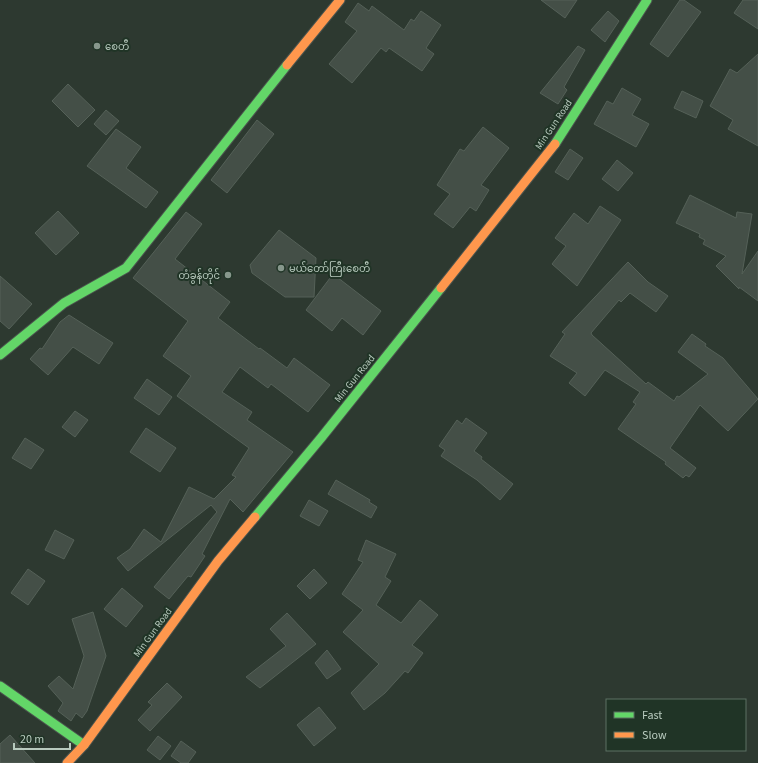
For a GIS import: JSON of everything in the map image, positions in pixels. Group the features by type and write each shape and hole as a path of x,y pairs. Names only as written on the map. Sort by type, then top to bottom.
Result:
{"street":[{"path":"0,355 64,303 126,268 253,105 340,0"},
{"name":"Min Gun Road","path":"67,763 84,745 218,561 321,438 554,145 647,0"},
{"path":"0,686 84,745"}],"building":[{"path":"541,0 577,0 565,18"},
{"path":"680,0 684,0 701,12 668,57 650,44"},
{"path":"743,0 758,0 758,29 734,13"},
{"path":"358,3 369,11 372,6 404,30 411,19 414,21 421,11 441,25 426,48 434,54 422,71 389,48 386,52 381,48 352,83 329,64 357,31 345,22"},
{"path":"608,11 619,21 605,42 591,30"},
{"path":"578,46 585,50 564,87 567,90 558,104 540,93"},
{"path":"758,54 758,146 728,129 733,120 710,106 730,69 737,73"},
{"path":"68,84 95,110 78,127 52,101"},
{"path":"622,88 641,99 632,115 649,124 636,147 594,124 607,101 613,104"},
{"path":"682,91 703,101 696,118 674,108"},
{"path":"106,110 119,121 106,135 94,124"},
{"path":"257,120 274,134 227,193 211,180"},
{"path":"483,127 509,148 481,185 489,190 476,211 470,207 453,228 434,214 450,194 437,185 460,149 464,151"},
{"path":"116,129 141,147 126,168 158,192 146,208 87,166"},
{"path":"570,149 583,158 568,180 555,172"},
{"path":"617,160 633,173 618,191 602,179"},
{"path":"690,195 736,218 737,212 752,214 742,274 758,251 758,301 739,287 739,289 716,266 726,256 703,244 705,240 699,237 700,234 676,223"},
{"path":"600,206 621,220 577,286 552,264 566,246 555,238 574,213 588,224"},
{"path":"58,211 79,233 56,255 35,233"},
{"path":"186,212 202,224 175,259 230,302 218,318 287,368 294,358 330,385 308,412 271,384 268,388 240,367 222,392 252,412 247,420 293,452 243,512 230,499 202,554 205,556 191,577 188,576 169,599 154,587 217,512 211,505 128,571 117,558 130,549 144,529 161,542 189,487 214,499 236,477 232,475 249,448 177,396 191,376 163,356 188,321 133,278"},
{"path":"279,230 316,258 314,297 285,297 252,273 250,265"},
{"path":"628,262 648,282 668,296 656,312 630,293 621,302 619,300 591,333 592,335 646,384 648,382 674,401 677,396 679,397 708,374 678,352 692,334 706,344 705,346 723,358 758,399 728,431 700,405 670,448 696,468 689,477 686,475 683,478 665,464 666,462 618,429 636,404 633,402 640,392 605,370 585,396 569,383 577,373 550,356 565,334 562,332"},
{"path":"333,274 381,311 363,335 342,318 332,331 306,310"},
{"path":"0,276 32,304 9,329 0,321"},
{"path":"69,315 113,343 99,364 73,347 48,375 30,359 40,348 42,349 60,322"},
{"path":"147,379 172,397 159,415 134,398"},
{"path":"75,411 88,420 75,437 62,427"},
{"path":"466,418 487,433 474,451 482,457 481,459 513,484 500,500 477,480 441,456 445,450 439,446 457,420 462,424"},
{"path":"146,428 176,448 160,472 130,452"},
{"path":"25,438 44,450 31,469 12,458"},
{"path":"336,480 370,500 369,502 377,507 371,518 328,494"},
{"path":"309,500 328,511 319,526 300,516"},
{"path":"55,530 74,540 64,559 45,550"},
{"path":"366,540 396,554 385,577 391,581 376,605 401,623 420,600 438,615 412,645 423,653 408,673 405,671 385,693 364,710 351,693 379,664 343,632 363,610 342,594 363,562 358,560"},
{"path":"28,569 45,581 28,605 11,593"},
{"path":"314,569 327,583 310,599 297,586"},
{"path":"122,588 143,606 126,627 104,609"},
{"path":"93,612 106,656 87,711 82,718 76,713 71,721 58,711 63,703 48,686 59,676 73,689 84,656 72,619"},
{"path":"287,613 316,644 260,688 246,677 286,646 270,629"},
{"path":"327,650 341,669 327,679 315,663"},
{"path":"167,683 182,697 150,731 138,720 152,705 148,702"},
{"path":"319,707 336,728 314,746 297,725"},
{"path":"10,735 35,763 0,763 0,744"},
{"path":"158,736 171,746 160,760 147,750"},
{"path":"181,741 196,752 188,763 181,763 171,756"}],"traffic: fast":[{"path":"555,144 647,0"},
{"path":"0,355 64,303 126,268 287,65"},
{"path":"255,517 321,438 441,288"},
{"path":"0,686 84,745"}],"traffic: slow":[{"path":"287,65 340,0"},
{"path":"441,288 555,144"},
{"path":"67,763 84,745 218,561 255,517"}],"place":[{"name":"စေတီ","path":"97,46"},
{"name":"မယ်တော်ကြီးစေတီ","path":"281,268"},
{"name":"တံခွန်တိုင်","path":"228,275"}]}
